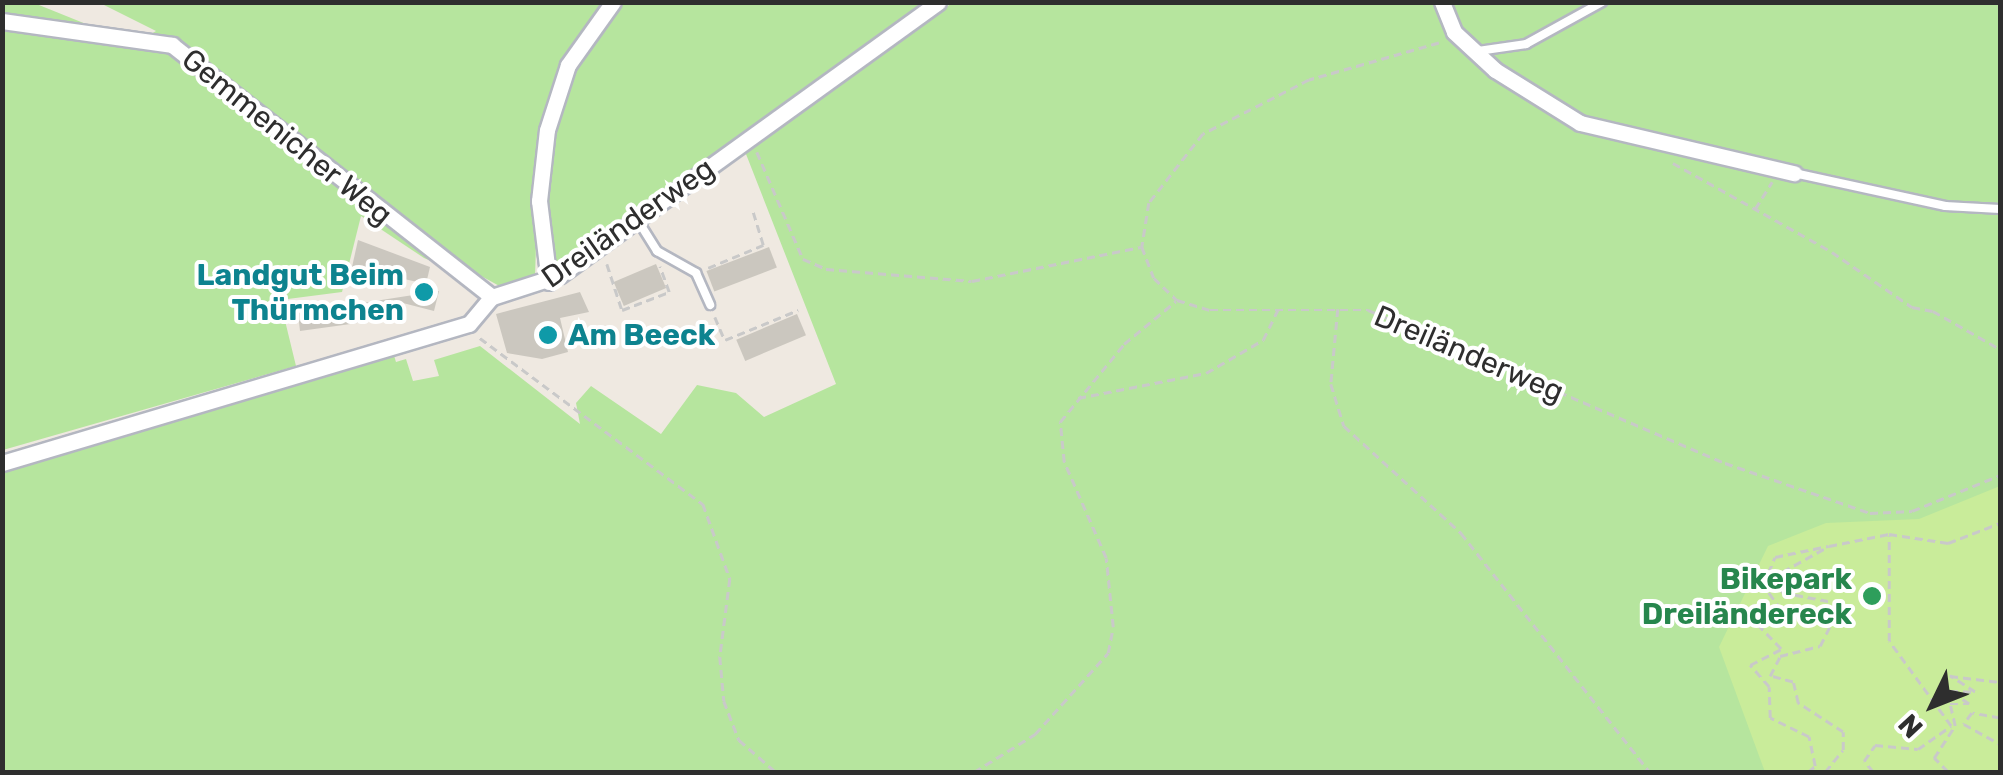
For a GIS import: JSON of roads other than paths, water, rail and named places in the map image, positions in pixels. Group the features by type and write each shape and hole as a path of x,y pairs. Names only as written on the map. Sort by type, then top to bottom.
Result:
{"street":[{"path":"549,282 539,201 547,130 568,65 613,2"},
{"name":"Dreiländerweg","path":"492,296 549,282 938,2"},
{"path":"1442,2 1454,32 1476,52 1580,123 1794,173"},
{"name":"Gemmenicher Weg","path":"2,21 172,45 492,296"},
{"path":"2,463 469,324 492,296"}],"lane":[{"path":"1476,52 1526,44 1602,2"},
{"path":"1794,173 1944,206 2000,209"},
{"path":"637,220 657,251 696,273 710,305"}],"place":[{"name":"Landgut Beim Thürmchen","path":"424,292"},
{"name":"Am Beeck","path":"548,335"},
{"name":"Bikepark Dreiländereck","path":"1872,596"}]}
